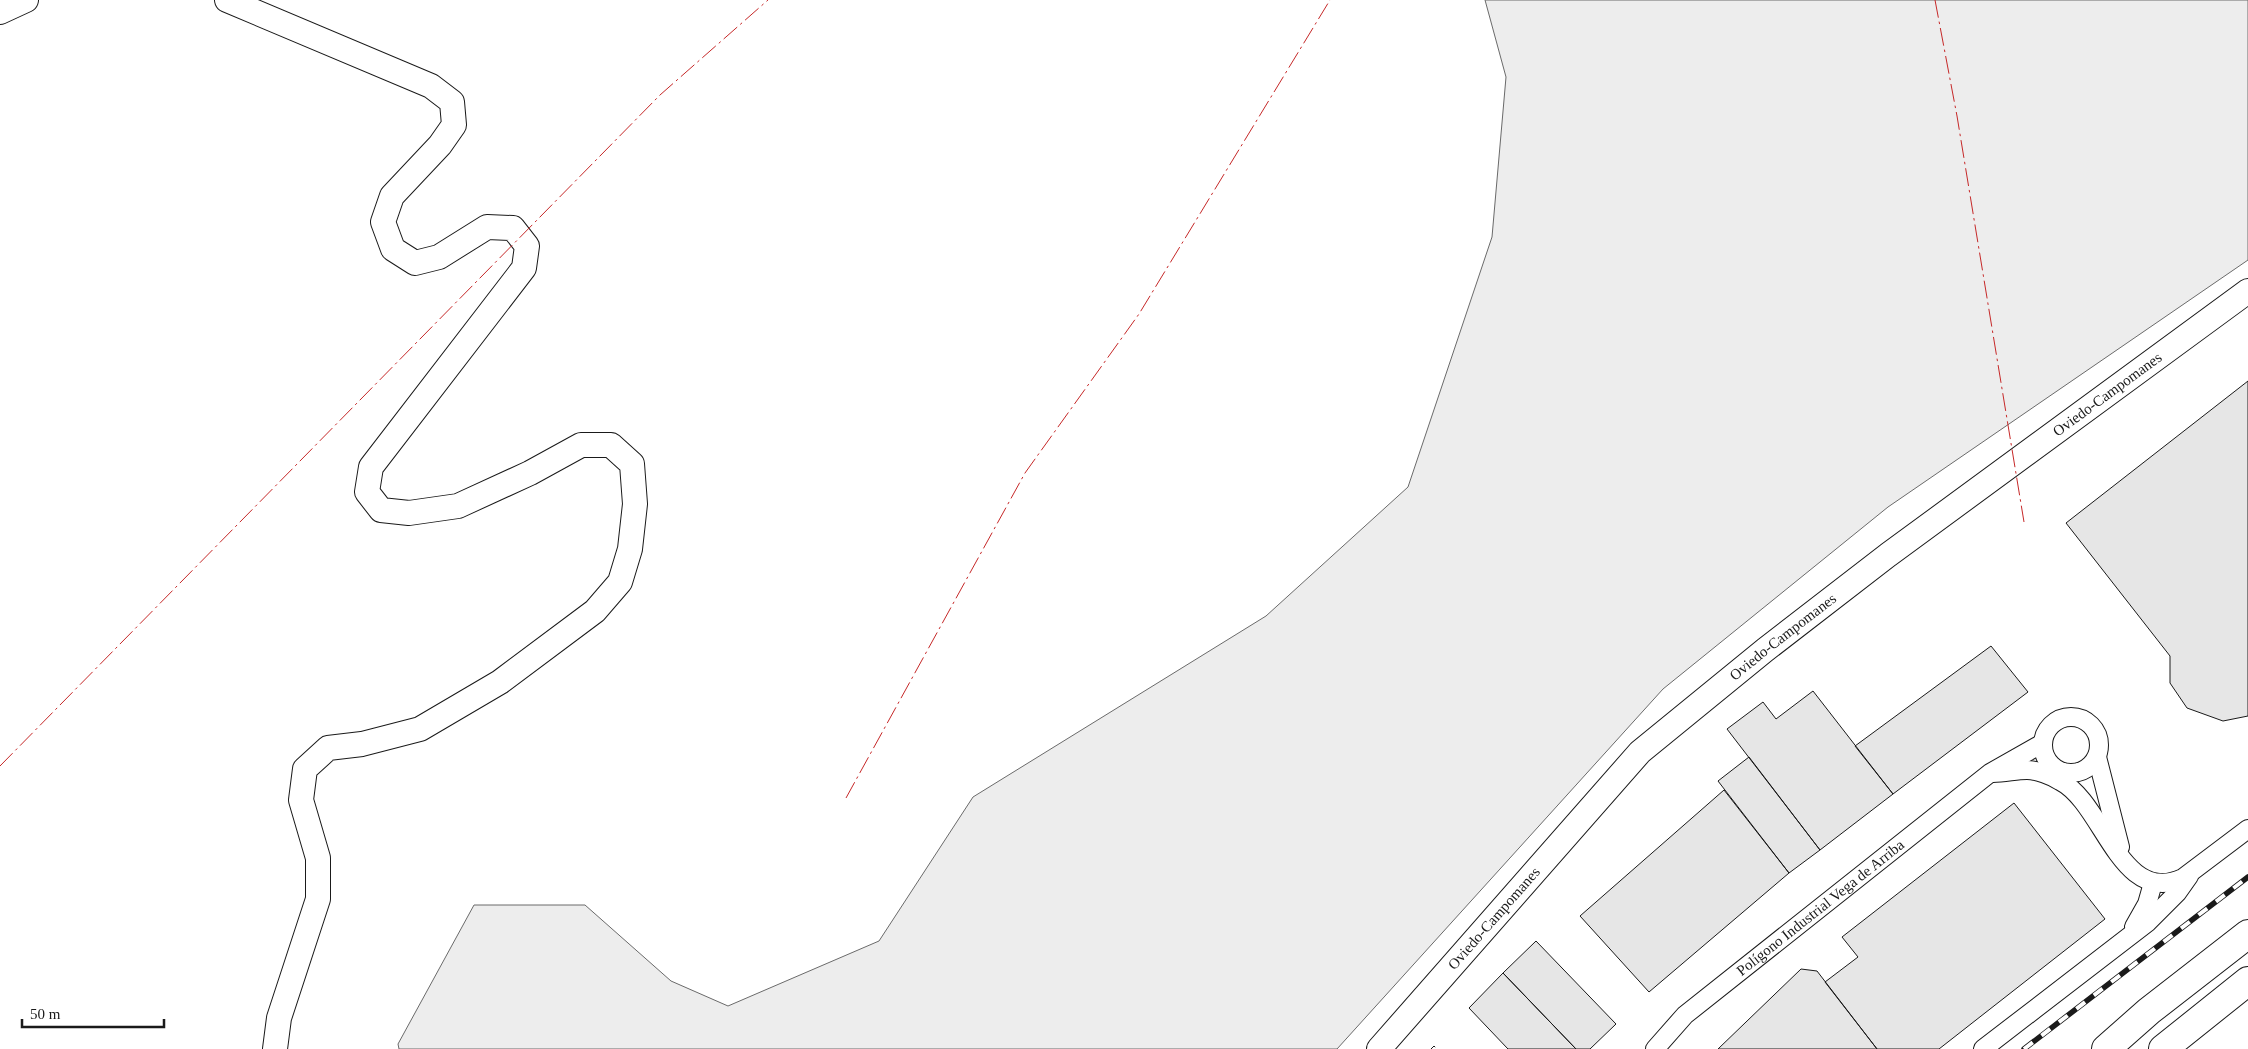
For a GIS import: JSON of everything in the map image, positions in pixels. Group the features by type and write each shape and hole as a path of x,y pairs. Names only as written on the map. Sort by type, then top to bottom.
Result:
{"highway":[{"path":"2106,1049 2148,1011 2248,934"},
{"path":"2163,1049 2248,981"}],"street":[{"path":"227,0 431,86 452,102 454,125 440,145 392,196 383,222 393,249 415,263 439,257 487,227 513,228 527,246 524,268 371,468 367,492 381,510 409,513 458,506 530,473 581,445 611,445 632,464 634,504 630,549 620,582 594,611 500,682 420,729 362,744 328,748 306,770 301,800 318,858 318,899 279,1018 275,1049"},
{"name":"Oviedo-Campomanes","path":"1379,1049 1640,752 1765,650 1880,561 2248,291"},
{"path":"2063,717 2079,717 2093,726 2097,734 2100,742 2097,756 2092,764 2085,769 2068,773 2059,771 2047,759 2043,743 2044,734 2055,721 2063,717"},
{"name":"Polígono Industrial Vega de Arriba","path":"1655,1049 1685,1016 1990,773 2043,743"},
{"path":"2097,756 2123,860"},
{"path":"1990,773 2028,770 2060,781 2080,798 2134,874 2153,882 2174,882 2191,873 2248,829"},
{"path":"1983,1049 2163,909 2191,873"},
{"path":"2130,935 2152,893 2153,882"}],"shaded area":[{"path":"1485,0 2248,0 2248,260 1888,507 1663,689 1337,1049 399,1049 398,1044 474,905 585,905 671,981 728,1006 879,941 973,797 1266,616 1408,487 1492,237 1506,77"}],"building":[{"path":"2248,381 2248,716 2223,721 2187,708 2170,683 2170,656 2066,523"},
{"path":"1991,646 2028,692 1893,794 1855,746"},
{"path":"1813,691 1893,794 1820,850 1727,729 1763,702 1776,719"},
{"path":"1749,757 1820,850 1789,873 1718,781"},
{"path":"1724,790 1789,873 1649,992 1580,916"},
{"path":"2014,803 2105,919 1939,1049 1877,1049 1825,982 1858,957 1842,937"},
{"path":"1536,941 1616,1024 1590,1049 1576,1049 1503,973"},
{"path":"1801,969 1817,971 1877,1049 1718,1049"},
{"path":"1503,973 1576,1049 1508,1049 1469,1008"}],"railway":[{"path":"2024,1049 2248,877"}],"fence":[{"path":"1431,1049 1434,1046 1437,1049"}],"power":[{"path":"0,766 660,95 768,0"},
{"path":"846,798 1025,473 1139,314 1330,0"},
{"path":"1935,0 1957,116 2024,522"}]}
